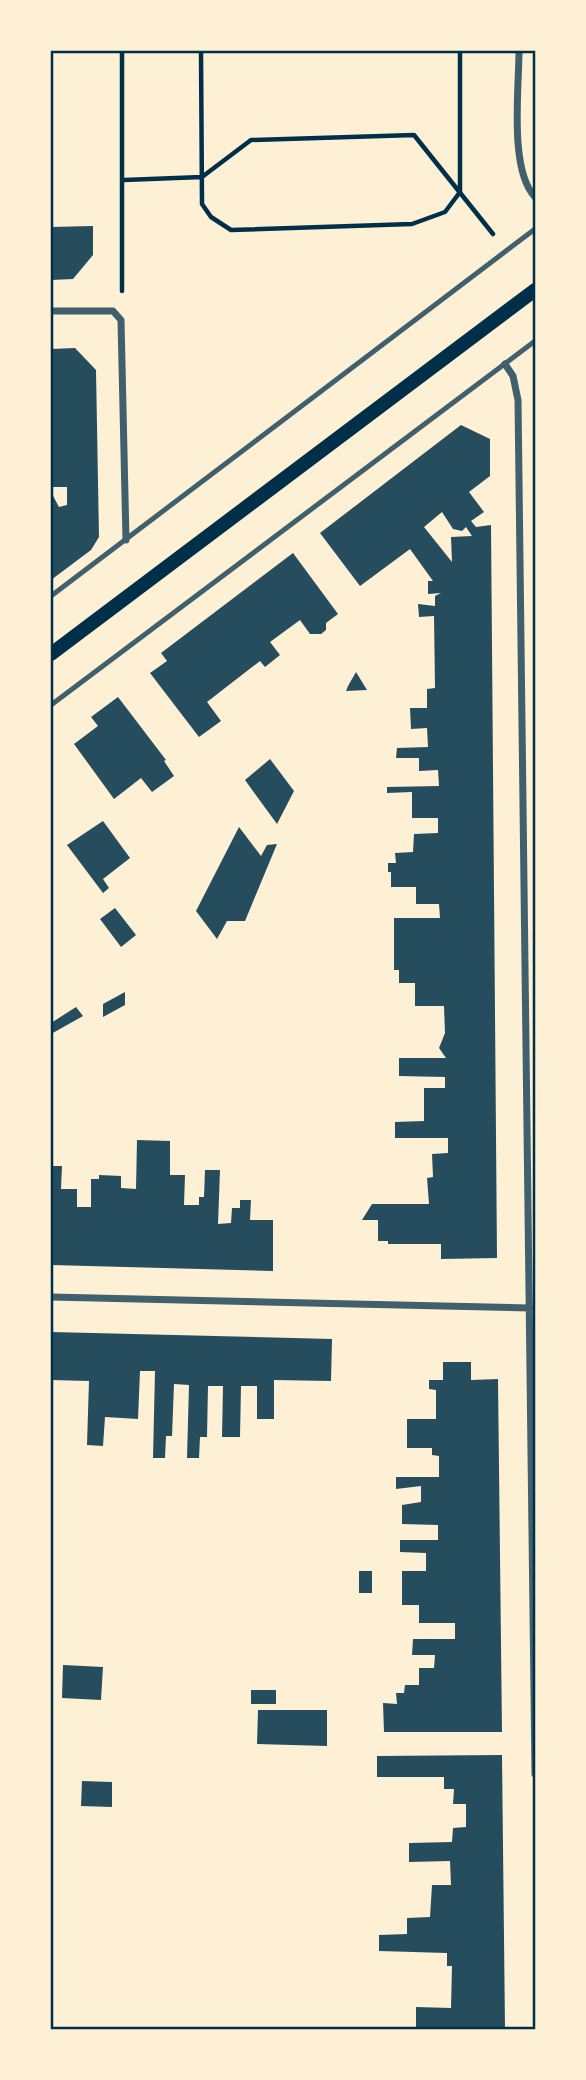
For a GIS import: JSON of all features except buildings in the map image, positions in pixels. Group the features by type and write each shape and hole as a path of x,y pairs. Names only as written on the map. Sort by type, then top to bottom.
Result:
{"main road":[{"path":"51,654 535,290"}],"street":[{"path":"519,51 520,169 528,190 535,197"},
{"path":"51,311 113,311 121,320 126,540"},
{"path":"505,364 513,376 518,400 533,1308 535,1774"},
{"path":"51,1297 533,1308"}],"lane":[{"path":"51,596 535,229"},
{"path":"51,705 535,341"}],"path":[{"path":"121,320 124,180 122,51"},
{"path":"201,51 202,204 211,217 231,230 412,224 445,212 460,192 460,51"},
{"path":"124,180 202,177 251,140 414,135 506,251"}]}
